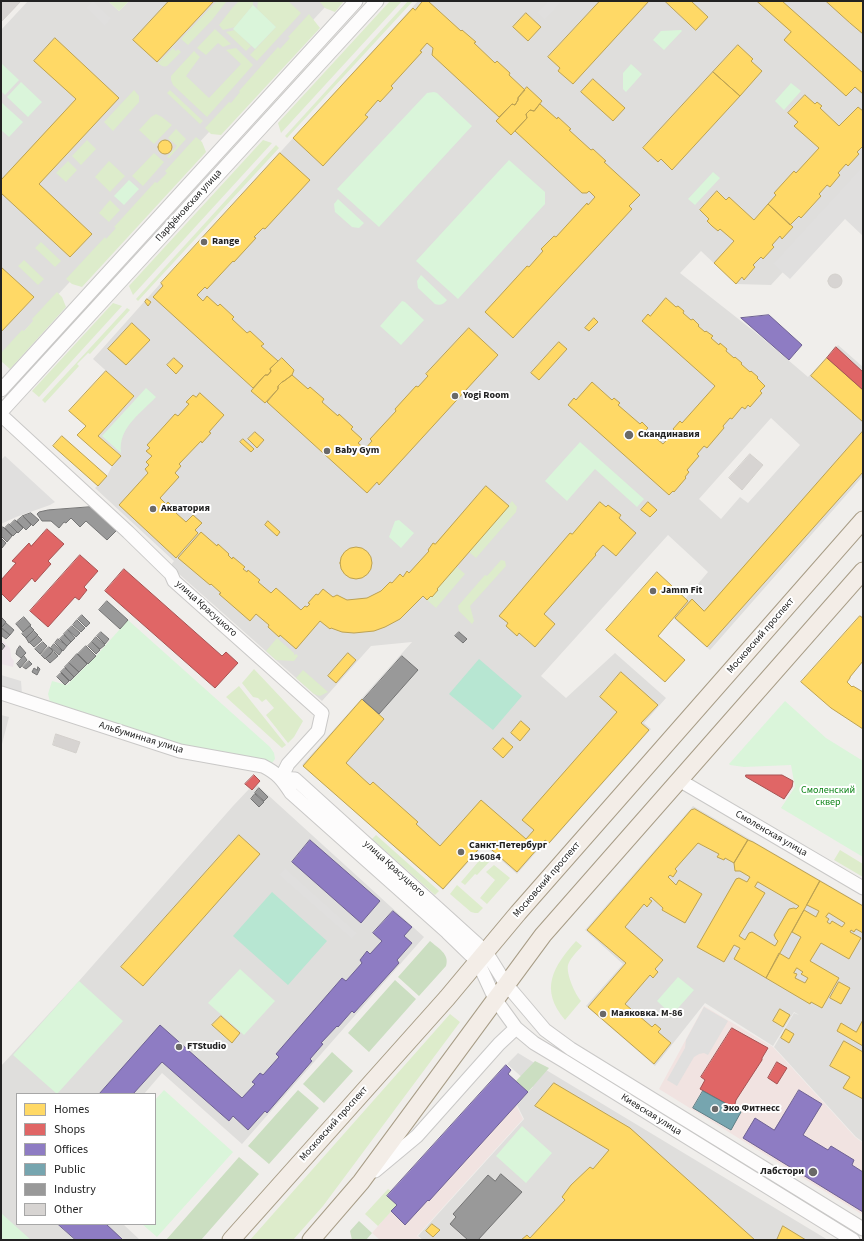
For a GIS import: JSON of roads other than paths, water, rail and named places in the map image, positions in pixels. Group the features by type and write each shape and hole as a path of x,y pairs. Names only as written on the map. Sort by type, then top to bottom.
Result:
{"main road":[{"name":"Московский проспект","path":"231,1240 482,957 537,890 863,520"},
{"path":"311,1240 361,1182 543,935 863,571"}],"street":[{"name":"Парфёновская улица","path":"1,390 356,1"},
{"name":"Парфёновская улица","path":"1,412 377,1"},
{"name":"улица Красуцкого","path":"1,415 128,532 171,574 174,581 322,713 318,731 288,764 282,778 291,793 447,932 482,957"},
{"name":"Альбуминная улица","path":"1,693 180,751 263,766 282,778"},
{"name":"Смоленская улица","path":"679,780 863,888"},
{"name":"Киевская улица","path":"482,957 545,1030 571,1049 863,1229"},
{"name":"Киевская улица","path":"482,957 495,999 516,1028 534,1043 854,1240"},
{"path":"361,1182 417,1136 499,1044 516,1028"}],"place":[{"name":"Range","path":"204,242"},
{"name":"Yogi Room","path":"455,396"},
{"name":"Скандинавия","path":"629,435"},
{"name":"Baby Gym","path":"327,451"},
{"name":"Акватория","path":"153,509"},
{"name":"Jamm Fit","path":"653,591"},
{"name":"Санкт-Петербург 196084","path":"461,852"},
{"name":"Маяковка. М-86","path":"603,1014"},
{"name":"FTStudio","path":"179,1047"},
{"name":"Эко Фитнесс","path":"715,1109"},
{"name":"Лабстори","path":"813,1172"}],"park label":[{"name":"Смоленский сквер","path":"828,796"}]}
